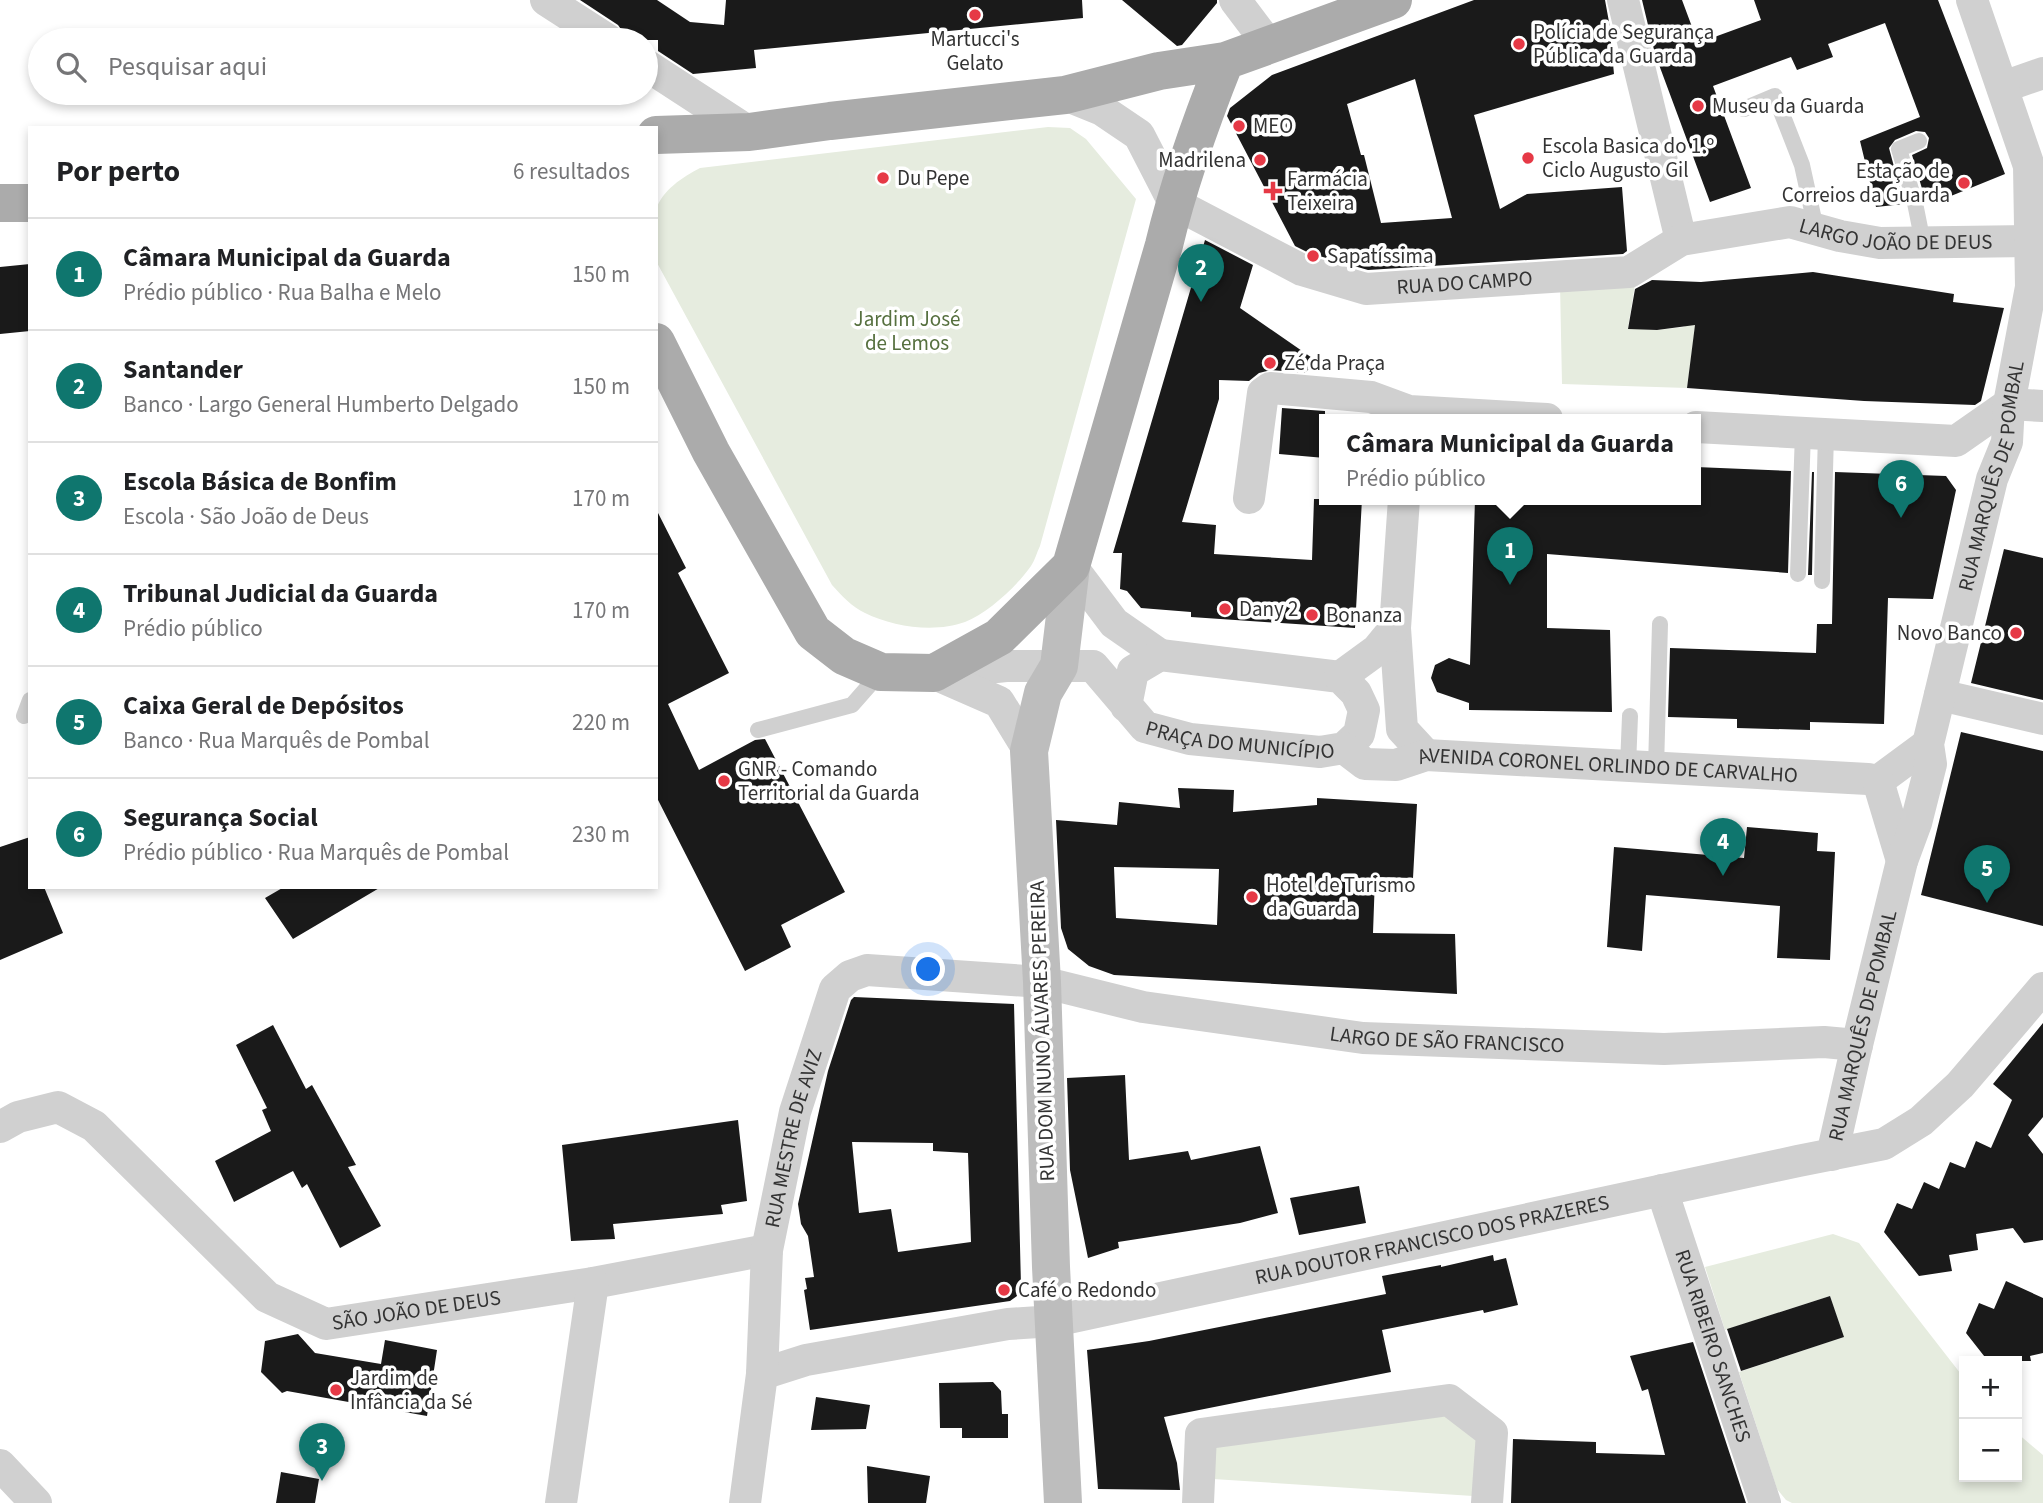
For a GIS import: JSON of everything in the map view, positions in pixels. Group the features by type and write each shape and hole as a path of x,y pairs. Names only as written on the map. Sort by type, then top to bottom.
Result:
{"main road":[{"path":"658,135 749,132 1065,95 1159,71 1225,61 1393,0"},
{"path":"658,346 711,452 813,632 844,656 881,672 934,674 999,637 1071,566 1174,203 1201,121 1225,61"},
{"path":"0,202 28,203"}],"street":[{"path":"546,0 589,28"},
{"path":"1235,0 1269,45"},
{"name":"RUA MARQUÊS DE POMBAL","path":"1832,1155 1902,861 1916,822 1931,764 1928,744 1992,479 2007,442 2009,404 2037,292 2030,241 2029,166 1972,0"},
{"path":"1624,4 1681,240"},
{"path":"658,73 749,132"},
{"path":"2003,87 2043,73"},
{"path":"1065,95 1102,110 1139,135 1174,203"},
{"name":"RUA DO CAMPO","path":"1174,203 1302,270 1366,289 1629,272"},
{"name":"LARGO JOÃO DE DEUS","path":"1629,272 1681,240 1790,222 1840,236 1880,243 2030,241"},
{"path":"1249,498 1263,393 1270,388 1371,397 1407,414"},
{"path":"1701,427 1956,441 2009,404 2043,406"},
{"path":"1956,441 1992,479"},
{"path":"1404,505 1395,628 1402,729 1426,755"},
{"path":"1071,566 1114,623 1160,655 1340,677 1377,650 1395,628"},
{"name":"RUA DOM NUNO ÁLVARES PEREIRA","path":"1063,1503 1051,1267 1042,982 1028,751 1042,693 1059,666 1071,566"},
{"name":"PRAÇA DO MUNICÍPIO","path":"1160,655 1133,671 1126,706 1145,727 1190,739 1320,752 1343,748 1359,734 1364,710 1356,693 1340,677"},
{"path":"934,674 1006,666 1093,666 1126,706"},
{"path":"934,674 999,702 1028,751"},
{"path":"1940,695 2043,719"},
{"path":"1902,861 1878,781 1928,744"},
{"name":"AVENIDA CORONEL ORLINDO DE CARVALHO","path":"1343,748 1365,764 1396,765 1426,755 1878,781"},
{"name":"RUA MESTRE DE AVIZ","path":"745,1503 762,1374 767,1250 795,1112 835,989 850,976 867,970 1042,982"},
{"name":"LARGO DE SÃO FRANCISCO","path":"1042,982 1143,1007 1363,1038 1664,1049 1824,1042 1857,1045"},
{"name":"RUA DOUTOR FRANCISCO DOS PRAZERES","path":"762,1374 806,1360 833,1355 1008,1324 1054,1321 1884,1144 1921,1121 1960,1086 2043,988"},
{"name":"SÃO JOÃO DE DEUS","path":"0,1127 18,1117 58,1107 94,1126 267,1297 326,1324 593,1283 767,1250"},
{"name":"RUA RIBEIRO SANCHES","path":"1662,1190 1765,1503"},
{"path":"561,1503 593,1283"},
{"path":"1198,1503 1201,1434 1449,1400 1492,1433 1487,1503"},
{"path":"0,1465 36,1503"}],"lane":[{"path":"1744,109 1775,96 1802,165 1816,229"},
{"path":"1919,141 1899,149 1915,203 1923,243"},
{"path":"1798,574 1815,433"},
{"path":"1815,433 1822,581"},
{"path":"1642,767 1660,624"},
{"path":"758,730 852,705 881,672"},
{"path":"24,716 28,705"},
{"path":"1630,716 1642,767"}],"green space":[{"name":"Jardim José de Lemos","path":"1048,127 1070,128 1086,139 1136,199 1040,546 1031,566 1018,582 992,606 974,618 953,625 928,628 888,622 856,608 832,585 658,265 659,203 668,190 700,168"},
{"path":"1636,278 1628,328 1657,330 1684,327 1697,313 1687,388 1562,384 1560,284"},
{"path":"1833,1234 1859,1243 1959,1372 1959,1482 2022,1482 2022,1437 2043,1455 2043,1503 1792,1503 1786,1500 1777,1489 1739,1372 1843,1337 1830,1296 1725,1330 1705,1267"},
{"path":"1445,1415 1477,1440 1473,1496 1213,1479 1215,1447"}],"building":[{"path":"580,0 657,0 690,22 724,25 726,0 1082,0 1083,18 754,50 756,68 693,74 658,51 658,28 620,28"},
{"path":"1122,0 1217,0 1217,3 1182,45 1177,46"},
{"path":"1474,0 1605,0 1614,74 1474,115 1500,209 1527,194 1622,187 1627,251 1623,254 1368,270 1309,253 1295,246 1227,116 1230,108 1272,75","holes":["1415,79 1452,218 1381,223 1364,155 1361,155 1347,104"]},
{"name":"Museu da Guarda","path":"1642,0 1682,0 1698,43 1761,20 1754,0 1938,0 2005,174 1946,198 1926,202 1912,155 1927,148 1929,138 1925,132 1916,131 1895,140 1889,148 1904,204 1876,207 1860,141 1920,117 1885,23 1828,44 1833,57 1797,70 1791,57 1713,86 1751,188 1710,202 1655,54"},
{"path":"1205,240 1253,265 1240,308 1318,362 1304,373 1271,370 1259,373 1249,381 1219,380 1219,399 1182,522 1216,525 1214,554 1312,560 1314,499 1319,499 1319,505 1362,505 1355,628 1191,617 1191,612 1141,608 1127,591 1120,589 1122,553 1113,553"},
{"path":"28,264 28,331 0,334 0,267"},
{"path":"1813,272 1954,294 1953,302 2004,308 1981,401 1975,405 1864,401 1687,388 1695,325 1657,330 1628,329 1635,289 1652,280 1701,282"},
{"path":"1282,408 1325,411 1325,414 1319,414 1319,457 1279,454"},
{"path":"1701,467 1791,471 1788,573 1547,554 1547,628 1610,630 1612,712 1469,710 1469,703 1437,692 1431,678 1435,665 1449,658 1470,665 1475,505 1701,505"},
{"path":"1812,472 1812,575 1808,575"},
{"path":"1835,472 1946,476 1956,490 1933,599 1888,598 1884,724 1810,722 1810,730 1737,728 1737,719 1668,717 1670,648 1816,653 1817,624 1832,624"},
{"path":"658,513 686,568 678,573 729,673 668,704 699,770 755,740 765,739 845,892 781,925 791,947 745,971 658,800"},
{"path":"2004,549 2043,558 2043,700 1971,683"},
{"path":"1961,732 2043,751 2043,926 1921,895"},
{"name":"Hotel de Turismo da Guarda","path":"1178,788 1234,790 1233,812 1317,805 1317,798 1417,804 1413,878 1375,877 1373,933 1455,934 1457,994 1114,975 1089,966 1068,949 1061,928 1056,820 1117,825 1119,802 1180,808","holes":["1114,867 1219,869 1217,925 1116,918"]},
{"path":"1747,827 1818,833 1817,851 1835,852 1830,960 1777,958 1780,906 1646,895 1642,951 1607,947 1614,847 1744,858"},
{"path":"28,838 28,889 45,889 63,933 0,960 0,847"},
{"path":"281,889 378,889 293,939 265,898"},
{"path":"854,997 1014,1004 1021,1286 1017,1296 1010,1301 810,1330 804,1290 807,1289 805,1278 814,1277 808,1236 801,1224 798,1204 828,1071","holes":["852,1142 933,1143 933,1151 968,1153 971,1242 898,1252 891,1209 859,1213"]},
{"path":"2043,1023 2043,1117 2028,1135 2043,1154 2043,1240 2024,1243 2013,1228 1976,1234 1978,1250 1949,1255 1952,1271 1919,1276 1884,1232 1897,1203 1912,1209 1924,1182 1939,1189 1950,1162 1965,1168 1976,1141 1991,1148 2012,1100 1993,1084"},
{"path":"273,1025 306,1089 312,1085 356,1165 348,1167 381,1226 340,1248 307,1184 302,1188 293,1171 234,1202 215,1161 271,1131 262,1110 267,1108 236,1045"},
{"path":"1125,1075 1129,1160 1188,1151 1191,1160 1260,1146 1278,1213 1240,1223 1118,1242 1119,1248 1088,1258 1070,1170 1067,1078"},
{"path":"738,1120 747,1201 721,1205 723,1214 613,1224 615,1239 571,1241 562,1145"},
{"path":"1359,1186 1366,1223 1299,1235 1290,1198"},
{"path":"1493,1255 1494,1261 1506,1258 1518,1305 1382,1330 1391,1372 1164,1417 1177,1463 1180,1490 1098,1489 1087,1350 1149,1341 1386,1294 1382,1276 1441,1267"},
{"path":"2006,1281 2043,1298 2043,1353 2030,1356 2031,1361 2022,1361 2022,1356 1984,1356 1966,1333 1979,1303 1994,1309"},
{"path":"1830,1296 1844,1337 1741,1371 1727,1329"},
{"path":"298,1334 315,1353 381,1364 385,1340 437,1350 427,1416 287,1391 282,1393 261,1372 265,1341"},
{"path":"1693,1342 1746,1503 1511,1503 1513,1439 1596,1442 1596,1453 1665,1455 1648,1389 1642,1391 1630,1356"},
{"path":"993,1382 1001,1391 1002,1414 1008,1414 1008,1438 962,1438 962,1428 940,1428 939,1383"},
{"path":"816,1397 870,1405 866,1429 811,1430"},
{"path":"867,1466 930,1476 926,1503 868,1503"},
{"path":"281,1472 319,1479 315,1503 276,1503"}],"place":[{"name":"Martucci's Gelato","path":"975,15"},
{"name":"Polícia de Segurança Pública da Guarda","path":"1519,44"},
{"name":"Museu da Guarda","path":"1698,106"},
{"name":"MEO","path":"1239,126"},
{"name":"Escola Basica do 1.º Ciclo Augusto Gil","path":"1528,158"},
{"name":"Madrilena","path":"1260,160"},
{"name":"Du Pepe","path":"883,178"},
{"name":"Estação de Correios da Guarda","path":"1964,183"},
{"name":"Farmácia Teixeira","path":"1273,191"},
{"name":"Sapatíssima","path":"1313,256"},
{"name":"Santander","path":"1201,302"},
{"name":"Zé da Praça","path":"1270,363"},
{"name":"Segurança Social","path":"1901,518"},
{"name":"Câmara Municipal da Guarda","path":"1510,585"},
{"name":"Dany 2","path":"1225,609"},
{"name":"Bonanza","path":"1312,615"},
{"name":"Novo Banco","path":"2016,633"},
{"name":"GNR - Comando Territorial da Guarda","path":"724,781"},
{"name":"Tribunal Judicial da Guarda","path":"1723,876"},
{"name":"Hotel de Turismo da Guarda","path":"1252,897"},
{"name":"Caixa Geral de Depósitos","path":"1987,903"},
{"name":"Café o Redondo","path":"1004,1290"},
{"name":"Jardim de Infância da Sé","path":"336,1390"},
{"name":"Escola Básica de Bonfim","path":"322,1481"}]}
